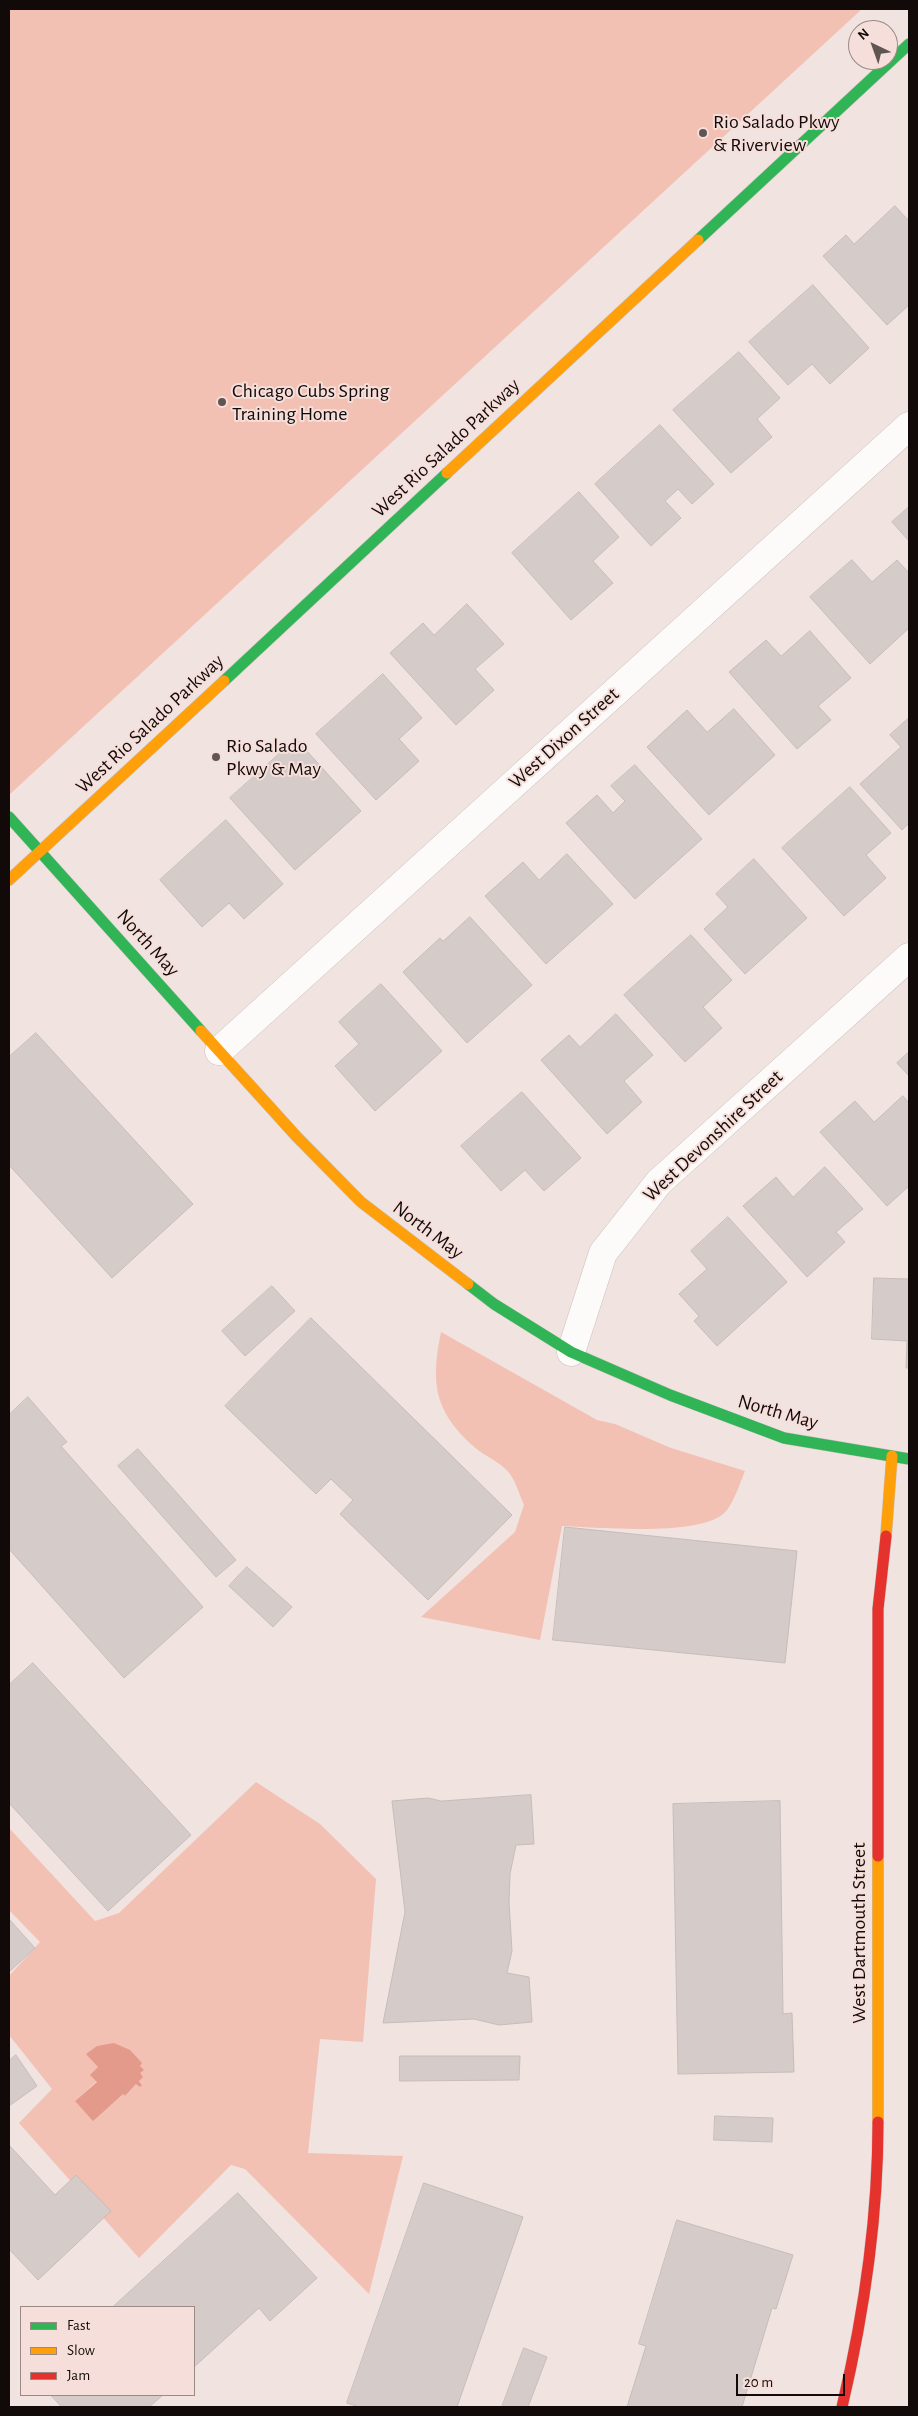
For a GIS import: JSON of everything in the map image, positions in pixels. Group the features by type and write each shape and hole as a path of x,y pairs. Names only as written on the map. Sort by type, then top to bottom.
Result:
{"street":[{"name":"West Rio Salado Parkway","path":"9,880 909,44"},
{"name":"West Dixon Street","path":"219,1051 909,426"},
{"name":"North May","path":"9,817 297,1137 361,1202 494,1304 570,1352 670,1395 784,1438 909,1460"},
{"name":"West Devonshire Street","path":"570,1352 604,1253 659,1182 909,957"},
{"name":"West Dartmouth Street","path":"842,2407 852,2371 870,2256 878,2171 878,1609 890,1504 892,1456"}],"shaded area":[{"name":"Chicago Cubs Spring Training Home","path":"9,9 862,9 848,20 9,795"},
{"path":"441,1332 597,1420 615,1424 671,1448 745,1471 730,1506 715,1519 675,1528 624,1529 562,1526 540,1640 421,1617 515,1532 524,1505 510,1474 502,1466 473,1446 460,1433 443,1407 438,1394 436,1380 436,1365"},
{"path":"256,1782 320,1824 376,1879 363,2042 320,2039 308,2153 403,2156 369,2294 245,2169 231,2165 139,2258 19,2123 52,2089 9,2035 9,1976 40,1942 9,1910 9,1828 95,1921 119,1913","holes":["98,2067 139,2081 142,2084 136,2084 125,2096 123,2094 75,2101 97,2081"]},
{"path":"114,2043 130,2050 142,2063 140,2066 144,2070 140,2073 143,2077 139,2081 142,2085 140,2087 136,2084 125,2096 123,2094 93,2121 75,2101 97,2082 90,2075 98,2067 86,2054 97,2046"}],"building":[{"path":"895,206 909,221 909,305 887,325 823,256 846,235 854,244"},
{"path":"813,285 869,348 830,384 812,364 788,385 749,342"},
{"path":"739,352 780,398 757,419 772,437 731,473 673,410"},
{"path":"660,425 714,484 692,504 678,489 665,501 681,518 651,546 595,484"},
{"path":"579,492 619,537 593,561 613,583 571,620 512,553"},
{"path":"909,507 909,541 892,522"},
{"path":"852,560 872,582 897,560 909,573 909,628 870,664 810,597"},
{"path":"467,604 504,644 475,669 494,690 456,725 390,653 423,623 434,635"},
{"path":"810,631 851,678 818,706 831,720 797,749 729,672 766,640 781,656"},
{"path":"383,674 422,718 399,739 419,761 376,800 316,734"},
{"path":"734,709 775,755 709,815 647,747 687,710 707,732"},
{"path":"909,718 909,823 902,830 860,784 901,747 890,735"},
{"path":"296,739 361,811 295,870 230,798"},
{"path":"635,765 702,839 635,899 566,823 597,795 613,813 625,801 611,786"},
{"path":"850,787 891,833 866,855 886,878 844,916 782,848"},
{"path":"226,820 283,884 244,919 229,903 202,927 160,880"},
{"path":"567,854 613,904 546,964 485,896 523,862 539,880"},
{"path":"754,859 807,918 745,974 704,929 728,907 716,894"},
{"path":"470,917 532,985 467,1043 403,972 440,938 443,941"},
{"path":"691,935 732,980 703,1007 722,1028 685,1062 624,995"},
{"path":"381,984 442,1051 375,1111 335,1066 359,1044 339,1022"},
{"path":"616,1014 653,1055 624,1081 642,1102 607,1134 541,1060 569,1035 580,1047"},
{"path":"36,1033 193,1204 112,1278 9,1165 9,1057"},
{"path":"909,1052 909,1076 897,1063"},
{"path":"522,1092 581,1158 544,1191 525,1170 501,1191 461,1146"},
{"path":"903,1096 909,1103 909,1186 887,1206 820,1132 855,1101 874,1122"},
{"path":"825,1167 863,1209 836,1232 845,1242 807,1277 743,1206 776,1177 793,1197"},
{"path":"728,1217 787,1282 717,1346 694,1321 699,1316 679,1294 707,1269 691,1251"},
{"path":"874,1278 909,1279 909,1368 906,1368 907,1341 872,1339"},
{"path":"272,1286 295,1311 245,1356 222,1331"},
{"path":"311,1318 512,1515 428,1600 340,1514 353,1500 331,1479 316,1494 225,1406"},
{"path":"28,1397 67,1442 61,1446 203,1607 124,1678 9,1549 9,1415"},
{"path":"138,1449 236,1560 216,1577 118,1466"},
{"path":"565,1527 797,1551 785,1663 553,1640"},
{"path":"247,1567 292,1607 273,1627 229,1586"},
{"path":"33,1663 191,1835 108,1911 9,1803 9,1685"},
{"path":"531,1795 534,1844 516,1845 510,1874 509,1902 512,1951 507,1973 529,1977 532,2022 499,2025 474,2019 383,2023 405,1912 392,1801 428,1798 441,1801"},
{"path":"780,1801 783,2014 792,2013 794,2072 678,2074 673,1804"},
{"path":"9,1919 35,1948 9,1972"},
{"path":"16,2055 37,2086 9,2106 9,2061"},
{"path":"400,2056 520,2056 519,2080 400,2081"},
{"path":"715,2116 773,2118 772,2142 714,2140"},
{"path":"9,2145 55,2195 76,2175 111,2211 38,2280 9,2249"},
{"path":"424,2183 523,2217 457,2407 359,2407 347,2403"},
{"path":"238,2193 317,2278 270,2321 259,2308 195,2366 195,2306 114,2306"},
{"path":"677,2220 793,2255 776,2309 772,2308 742,2407 627,2407 646,2346 639,2344"},
{"path":"524,2348 547,2357 528,2407 502,2407"},
{"path":"52,2396 162,2396 149,2407 62,2407"}],"traffic: fast":[{"path":"698,240 909,44"},
{"path":"224,681 447,473"},
{"path":"9,817 201,1031"},
{"path":"468,1284 494,1304 571,1352 670,1395 784,1438 909,1459"}],"traffic: slow":[{"path":"447,473 698,240"},
{"path":"9,880 224,681"},
{"path":"201,1031 297,1137 361,1202 468,1284"},
{"path":"886,1536 892,1456"},
{"path":"878,1856 878,2122"}],"traffic: jam":[{"path":"878,1856 878,1609 886,1536"},
{"path":"842,2407 857,2337 868,2266 875,2194 878,2122"}],"place":[{"name":"Rio Salado Pkwy & Riverview","path":"703,133"},
{"name":"Chicago Cubs Spring Training Home","path":"222,402"},
{"name":"Rio Salado Pkwy & May","path":"216,757"}]}
